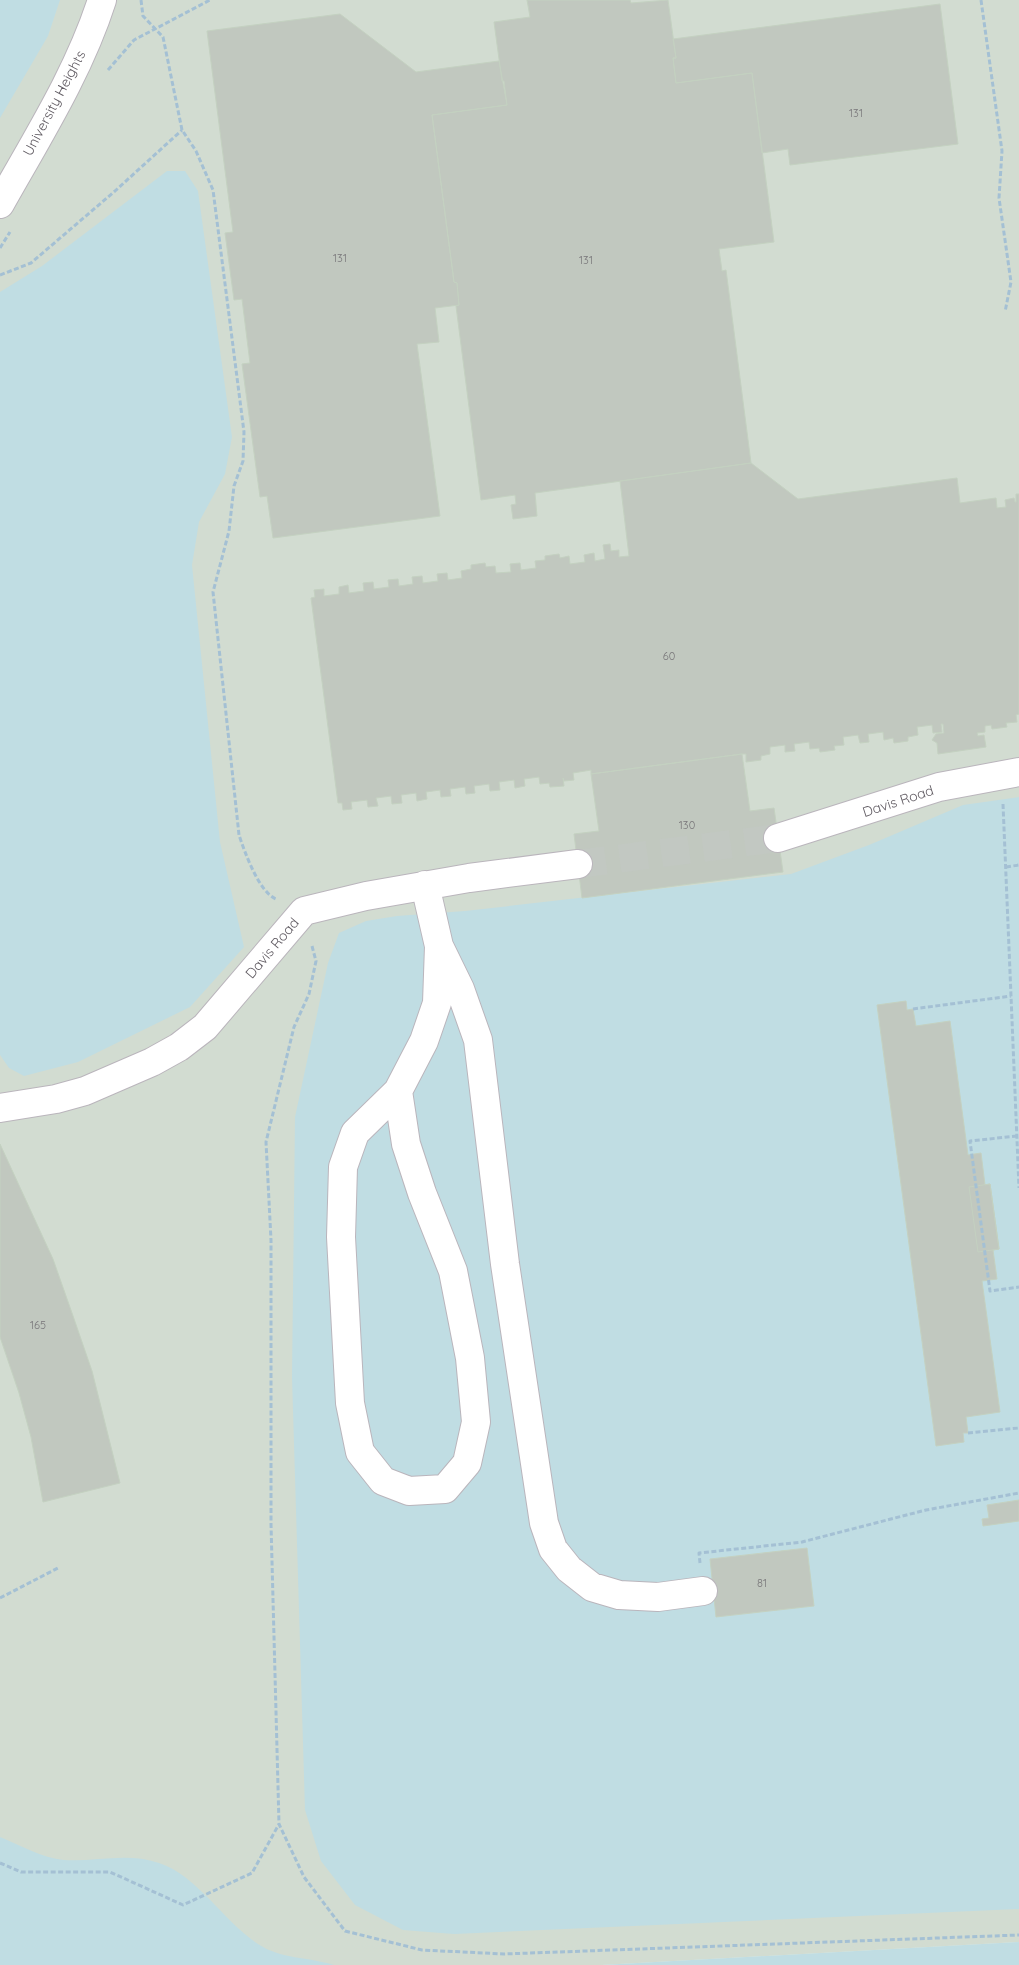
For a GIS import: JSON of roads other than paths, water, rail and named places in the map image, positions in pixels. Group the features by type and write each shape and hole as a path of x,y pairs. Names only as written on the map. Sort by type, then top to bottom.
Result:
{"street":[{"name":"University Heights","path":"0,204 76,66 102,0"},
{"name":"Davis Road","path":"778,838 939,787 1010,773"},
{"name":"Davis Road","path":"4,1102 56,1099 85,1091 152,1062 180,1047 205,1027 304,911 366,896 425,885 578,864"},
{"path":"425,885 439,946 460,990 478,1040 507,1274 544,1523 553,1549 570,1569 592,1587 619,1595 658,1597 703,1591"},
{"path":"398,1091 406,1144 453,1271 470,1358 476,1422 467,1463 445,1490 410,1491 383,1481 360,1452 350,1403 341,1237 343,1167 355,1132 398,1091 424,1041 437,1003 439,946"}],"tunnel":[{"path":"578,864 778,838"}]}
